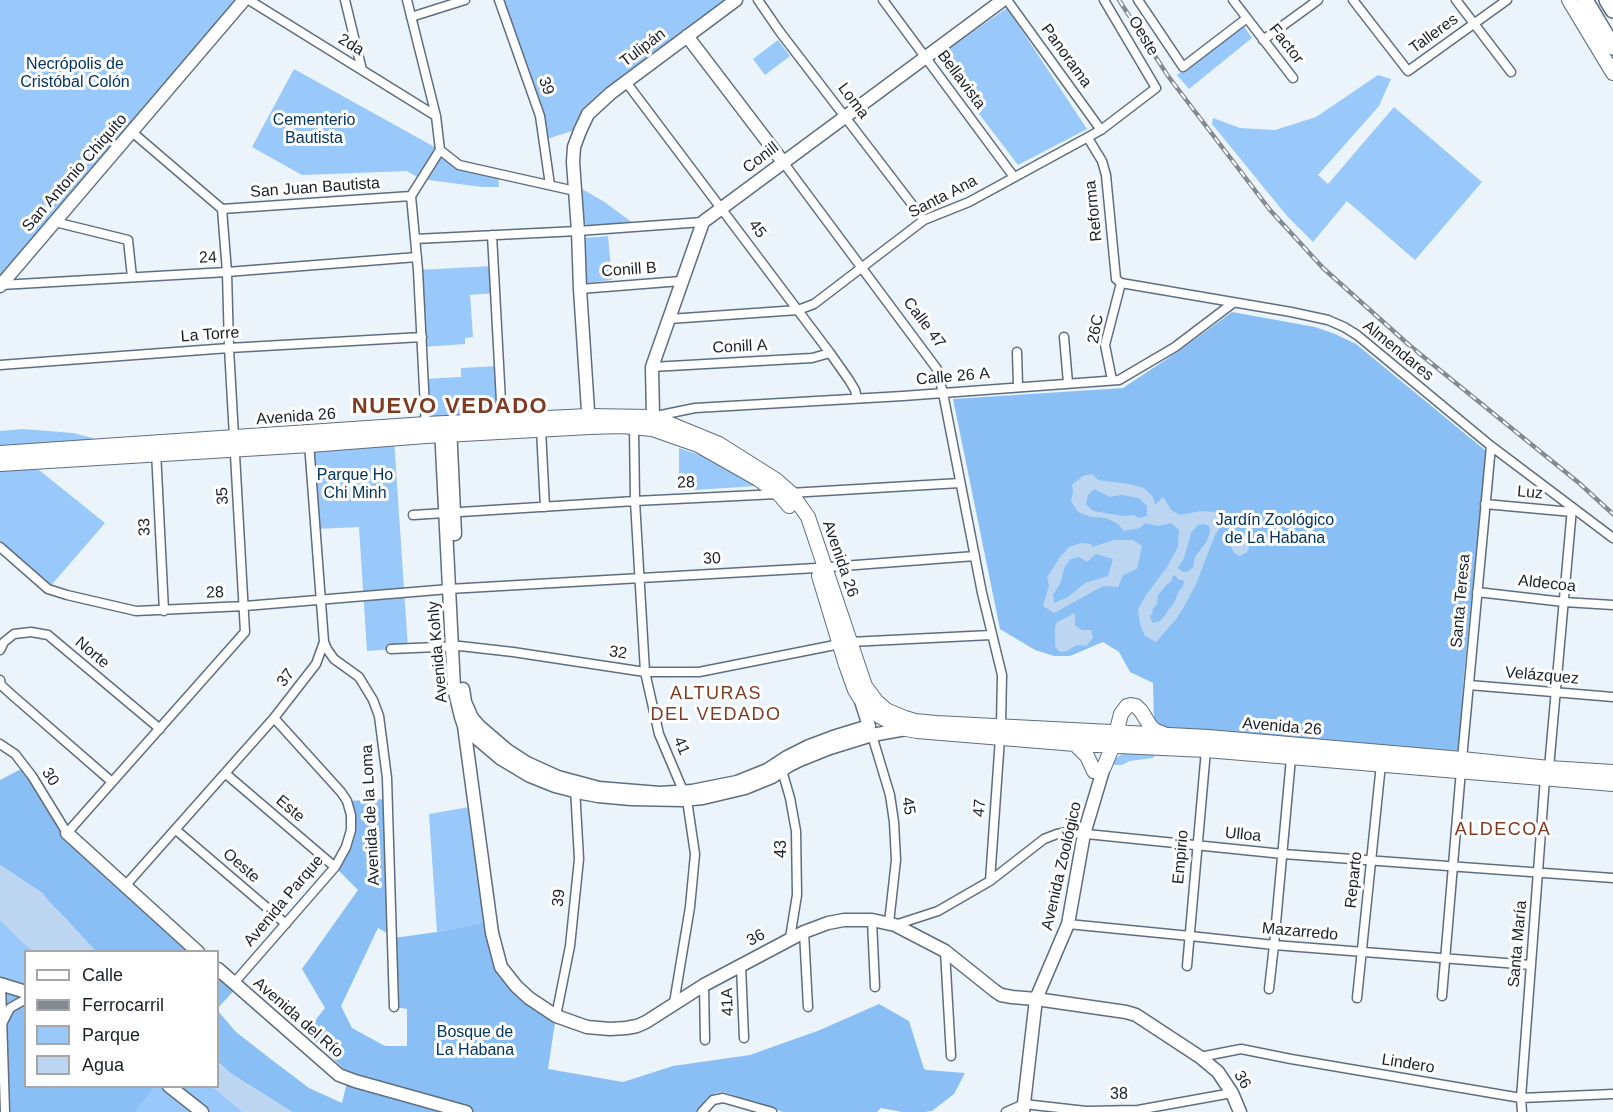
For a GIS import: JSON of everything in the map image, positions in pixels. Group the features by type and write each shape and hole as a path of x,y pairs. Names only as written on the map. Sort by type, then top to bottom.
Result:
{"highway":[{"path":"1585,0 1609,43"},
{"path":"1607,0 1613,10"}],"main road":[{"path":"1569,0 1609,43 1613,73"},
{"path":"634,427 645,424 653,417"},
{"name":"Avenida 26","path":"446,429 502,420 589,421 653,417 720,444 776,480 785,494 808,517 821,568 845,643 864,686 886,710 915,721 1075,744 1166,735 1547,773 1613,784"},
{"name":"Avenida 26","path":"0,453 156,448 446,429 541,430 589,421 651,429 698,445 785,494"},
{"name":"Avenida 26","path":"0,464 156,448"},
{"name":"Avenida 26","path":"845,643 851,681 860,698 879,716 906,729 1114,739 1206,750 1381,765 1462,764"},
{"path":"1099,773 1114,739 1121,714 1131,705 1141,711 1156,731 1166,735"},
{"path":"1075,744 1099,773"},
{"name":"Avenida 26","path":"1547,773 1613,772"}],"street":[{"name":"San Antonio Chiquito","path":"0,286 244,0"},
{"name":"2da","path":"249,0 436,116"},
{"path":"345,0 362,70"},
{"path":"407,0 436,116 440,150 411,196 417,257 426,430"},
{"path":"411,17 465,0"},
{"name":"39","path":"499,0 540,116 550,185"},
{"name":"Tulipán","path":"575,191 574,147 588,114 611,93 736,0"},
{"name":"Loma","path":"758,0 924,220"},
{"name":"Bellavista","path":"884,0 1014,177"},
{"name":"Conill","path":"703,222 1005,0"},
{"name":"Panorama","path":"1005,0 1101,130"},
{"name":"Oeste","path":"1104,0 1156,88"},
{"path":"1138,0 1183,67 1247,18"},
{"name":"Factor","path":"1233,0 1293,78"},
{"path":"1263,40 1318,0"},
{"name":"Talleres","path":"1353,0 1408,71 1507,0"},
{"path":"1456,0 1511,72"},
{"name":"Calle 47","path":"687,36 937,369 991,635 1002,675 1001,732"},
{"name":"45","path":"626,82 830,352 855,390 857,398"},
{"name":"Santa Ana","path":"669,319 798,310 814,304 924,220 969,202 1088,138 1156,88"},
{"path":"132,132 222,209"},
{"name":"Reforma","path":"1088,138 1102,161 1106,175 1116,279 1122,283"},
{"path":"440,150 459,165 575,191 589,421"},
{"name":"San Juan Bautista","path":"222,209 411,196"},
{"name":"35","path":"67,833 245,632 222,209"},
{"path":"55,222 128,240 132,277"},
{"path":"415,239 703,222 651,367 653,417"},
{"path":"492,235 502,420"},
{"name":"24","path":"0,286 417,257"},
{"name":"Conill B","path":"580,289 681,281"},
{"name":"Almendares","path":"1122,283 1328,320 1344,327 1357,335 1572,510 1613,538"},
{"name":"26C","path":"1112,380 1105,345 1122,283"},
{"name":"Calle 26 A","path":"653,417 695,408 1119,380 1175,347 1233,303"},
{"name":"La Torre","path":"0,364 422,337"},
{"path":"1064,337 1068,383"},
{"path":"1017,351 1018,386"},
{"name":"Conill A","path":"651,367 812,358 830,352"},
{"name":"41","path":"634,427 635,501 645,672 659,734 686,796 695,854 690,907 674,1003"},
{"name":"Avenida Kohly","path":"446,429 456,646 454,688 464,726 476,731"},
{"path":"541,430 545,507"},
{"name":"37","path":"125,886 226,774 316,664 324,642 309,439"},
{"name":"Santa Teresa","path":"1442,996 1491,446"},
{"name":"33","path":"156,448 164,611"},
{"name":"28","path":"413,515 960,483"},
{"name":"Luz","path":"1485,504 1572,510"},
{"name":"Santa María","path":"1522,1112 1521,1098 1538,872 1572,510"},
{"name":"28","path":"0,547 48,589 67,596 136,611 245,606 453,589"},
{"name":"30","path":"453,589 821,568 975,556"},
{"name":"Aldecoa","path":"1477,592 1613,605"},
{"name":"Norte","path":"0,650 4,642 14,634 31,632 48,635 160,729"},
{"name":"32","path":"391,649 456,646 513,652 645,672 699,672 845,643 991,635"},
{"name":"Avenida de la Loma","path":"324,642 330,655 359,677 373,700 379,716 387,778 394,1007"},
{"name":"Avenida Kohly","path":"456,646 465,702 476,731 500,758 525,767 543,781 575,787 598,796 703,798 738,786 763,781 780,766 800,760 829,743 870,731 906,729"},
{"path":"0,680 1,685 112,782"},
{"name":"Velázquez","path":"1469,685 1613,697"},
{"name":"45","path":"860,698 890,795 894,822 896,860 892,924"},
{"name":"Avenida Parque","path":"234,983 335,867 346,847 351,830 351,815 347,801 331,779 274,718"},
{"name":"36","path":"464,726 492,933 501,967 529,998 556,1016 587,1026 610,1029 626,1028 646,1022 704,985 804,932 836,921 872,920 892,924 945,951 1001,995 1126,1012 1136,1016 1200,1057 1218,1072 1232,1093 1240,1112"},
{"path":"467,748 476,731"},
{"name":"47","path":"990,881 1001,732"},
{"name":"30","path":"0,744 15,754 25,767 67,833"},
{"name":"Empirio","path":"1187,966 1206,750"},
{"path":"1269,989 1291,758"},
{"name":"Reparto","path":"1357,998 1381,765"},
{"name":"43","path":"780,766 790,798 796,831 797,895 790,939"},
{"name":"Avenida Zoológico","path":"1023,1108 1036,999 1068,924 1084,834 1099,773"},
{"name":"Este","path":"226,774 335,867"},
{"name":"39","path":"556,1016 570,946 579,859 575,787"},
{"name":"Oeste","path":"176,830 286,924"},
{"name":"Ulloa","path":"892,924 938,911 990,881 1044,839 1067,832 1283,854 1613,878"},
{"path":"67,833 197,950"},
{"path":"872,920 875,987"},
{"name":"Mazarredo","path":"1068,924 1274,945 1531,965"},
{"path":"804,932 808,1007"},
{"path":"945,951 951,1056"},
{"name":"41A","path":"741,966 744,1038"},
{"name":"Avenida del Río","path":"219,970 339,1075 466,1112"},
{"path":"4,1111 1,984 24,991"},
{"path":"704,985 705,1040"},
{"path":"2,1022 10,1008 24,1000"},
{"name":"Lindero","path":"1200,1057 1241,1049 1521,1098 1613,1094"},
{"path":"172,1088 202,1112"},
{"name":"38","path":"1023,1108 1086,1111 1138,1110 1232,1093"},
{"path":"702,1112 718,1098 772,1112"},
{"path":"1006,1112 1023,1108"}],"green space":[{"name":"Necrópolis de Cristóbal Colón","path":"0,0 235,0 0,277"},
{"path":"499,0 736,0 611,93 581,128 544,140"},
{"path":"1007,8 1087,129 1018,165 936,57"},
{"path":"1243,25 1252,38 1189,89 1177,75"},
{"path":"778,40 790,56 765,75 753,59"},
{"name":"Cementerio Bautista","path":"294,69 440,150 459,165 498,174 499,187 421,179 407,171 302,175 252,147"},
{"path":"1378,75 1391,79 1379,106 1318,175 1328,184 1394,107 1482,182 1415,260 1347,201 1313,242 1287,216 1212,124 1213,118 1240,128 1275,130 1316,117"},
{"path":"582,189 633,223 591,227 586,225"},
{"path":"608,236 612,280 586,283 584,238"},
{"path":"493,266 495,293 470,295 473,337 465,338 465,344 422,347 418,270"},
{"name":"Jardín Zoológico de La Habana","path":"1232,312 1315,327 1356,344 1486,451 1463,685 1460,751 1164,728 1154,719 1153,683 1130,672 1119,652 1103,642 1070,656 1054,656 1035,650 1000,629 953,399 1123,388"},
{"path":"499,366 502,420 426,424 424,379 461,377 461,368"},
{"path":"23,429 73,433 119,445 0,453 0,431"},
{"name":"Parque Ho Chi Minh","path":"394,439 408,648 367,651 359,527 315,529 310,445"},
{"path":"679,448 700,455 756,486 679,491"},
{"path":"26,462 105,523 48,589 0,546 0,464"},
{"path":"1127,753 1155,755 1153,758 1112,765 1120,755"},
{"path":"25,767 67,833 198,950 94,950 42,893 0,865 0,780"},
{"name":"Bosque de La Habana","path":"388,799 391,935 378,928 341,1006 352,1028 385,1046 407,1046 407,1009 394,1007 394,938 491,921 501,967 556,1016 548,1069 623,1082 673,1066 750,1055 820,1030 879,1004 909,1021 924,1069 965,1073 954,1094 932,1111 925,1112 902,1112 881,1108 877,1112 783,1112 724,1092 715,1093 706,1099 699,1112 292,1112 230,1073 219,1063 219,1012 236,1032 309,1088 342,1103 349,1074 306,1032 325,1008 302,969 358,890 335,867 351,830 347,801"},
{"path":"475,806 491,921 437,932 429,814"},
{"path":"0,920 33,950 24,950 24,992 0,984"},
{"path":"219,970 238,986 219,1007"},
{"path":"1,984 24,992 24,1088 153,1088 135,1112 5,1112"},
{"path":"153,1088 214,1088 243,1112 135,1112"}],"water":[{"path":"1092,474 1098,480 1144,488 1153,497 1155,505 1163,497 1172,511 1180,515 1201,511 1217,512 1226,519 1215,535 1186,603 1177,618 1156,642 1145,636 1140,624 1138,609 1178,547 1179,530 1171,523 1158,526 1145,523 1140,528 1124,531 1118,524 1106,518 1091,517 1078,512 1071,501 1072,485 1083,476","holes":["1094,489 1110,497 1121,495 1139,498 1147,506 1147,516 1139,518 1134,515 1123,516 1093,511 1086,504 1088,495","1198,525 1209,526 1207,541 1195,557 1193,567 1183,572 1178,568 1184,558 1191,533","1173,576 1183,580 1182,588 1166,614 1160,621 1153,623 1150,616 1157,604 1158,595 1171,582"]},
{"path":"1247,537 1249,548 1247,552 1240,556 1234,553 1229,543"},
{"path":"1115,540 1133,540 1142,546 1137,569 1123,575 1118,587 1103,586 1054,613 1043,606 1049,585 1047,577 1060,557 1069,547 1081,543 1091,544 1092,547","holes":["1096,554 1113,559 1108,576 1085,583 1068,597 1054,603 1053,595 1060,584 1065,566 1071,559 1079,557 1087,562"]},
{"path":"1075,613 1075,625 1082,630 1091,630 1093,638 1086,646 1077,645 1060,652 1055,647 1055,627 1057,622"},
{"path":"0,865 42,893 95,950 33,950 0,920"},
{"path":"219,1063 230,1073 292,1112 243,1112 214,1088 219,1088"}],"railway":[{"path":"1119,0 1168,76 1190,105 1270,210 1323,268 1409,345 1579,483 1613,514"}],"district":[{"name":"NUEVO VEDADO","path":"450,407"},
{"name":"ALTURAS DEL VEDADO","path":"716,704"},
{"name":"ALDECOA","path":"1503,830"}]}
